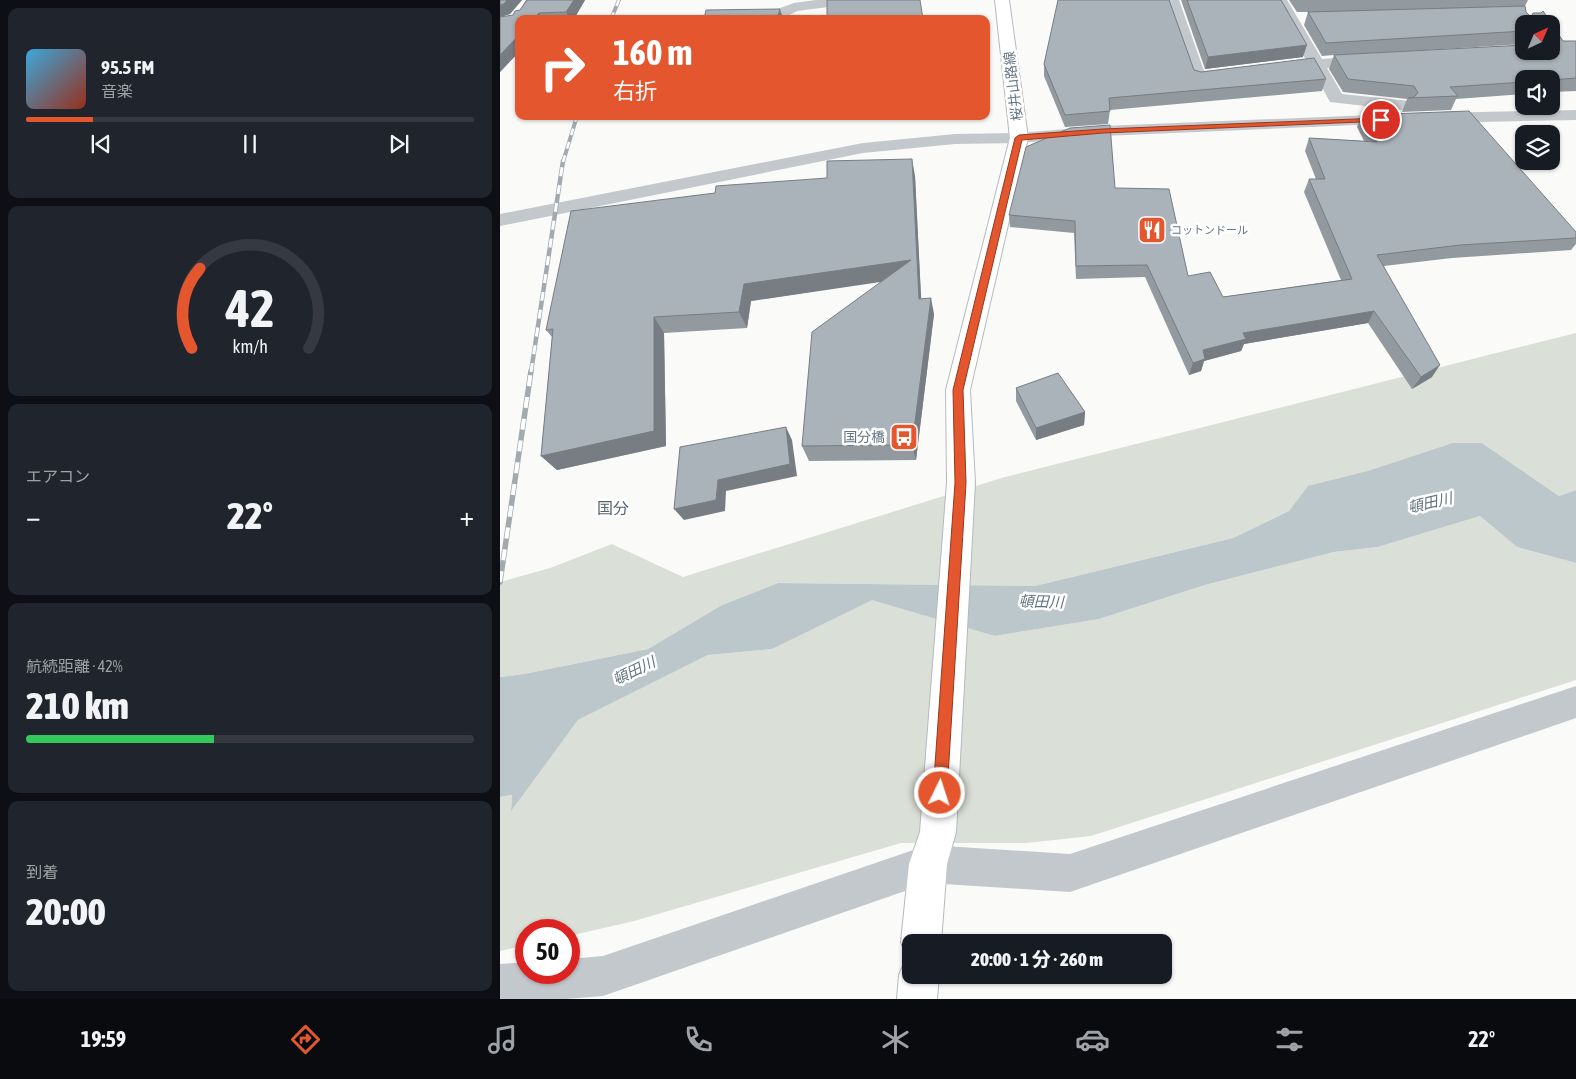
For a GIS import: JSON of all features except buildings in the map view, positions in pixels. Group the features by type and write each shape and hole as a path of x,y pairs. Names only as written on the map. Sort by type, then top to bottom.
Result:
{"main road":[{"name":"桜井山路線","path":"922,934 933,848 961,483 958,390 1019,138 1002,0"},
{"path":"917,999 918,984"}],"street":[{"path":"777,15 794,7 852,0"},
{"path":"1103,0 1174,3 1198,77 1237,72"},
{"path":"1280,0 1336,98 1418,113"},
{"path":"1291,19 1311,18"},
{"path":"1267,69 1316,63 1384,60"},
{"path":"500,220 862,148 955,140 1019,138 1103,131 1418,113 1514,116 1576,115"},
{"path":"500,984 603,976 933,848 1070,873 1576,702"}],"shaded area":[{"path":"1576,333 1576,490 1559,496 1482,443 1304,492 1289,511 1233,538 1035,586 778,583 722,605 648,649 524,674 500,677 500,582 550,568 612,544 683,577 1005,477"},
{"path":"1480,516 1517,547 1576,563 1576,680 1091,836 1026,843 901,843 634,921 580,933 580,919 515,919 515,948 500,951 500,797 512,795 511,810 578,720 708,655 772,649 872,598 995,636 1099,619 1205,585 1334,552 1378,547"}],"water":[{"name":"頓田川","path":"1453,443 1482,443 1559,496 1576,490 1576,563 1517,547 1480,516 1378,547 1334,552 1205,585 1099,619 995,636 872,600 772,649 708,655 578,720 511,811 512,795 500,797 500,677 524,674 648,649 722,605 778,583 1035,586 1233,538 1289,511 1308,486 1368,471"}],"railway":[{"path":"613,15 619,0"},
{"path":"563,162 576,120"},
{"path":"531,372 563,161"},
{"path":"500,582 531,371"}],"place":[{"name":"コットンドール","path":"1152,230"},
{"name":"国分橋","path":"904,437"}],"district":[{"name":"国分","path":"613,508"}],"route":[{"path":"940,793 961,483 958,390 1019,138 1103,131 1381,120"}]}
